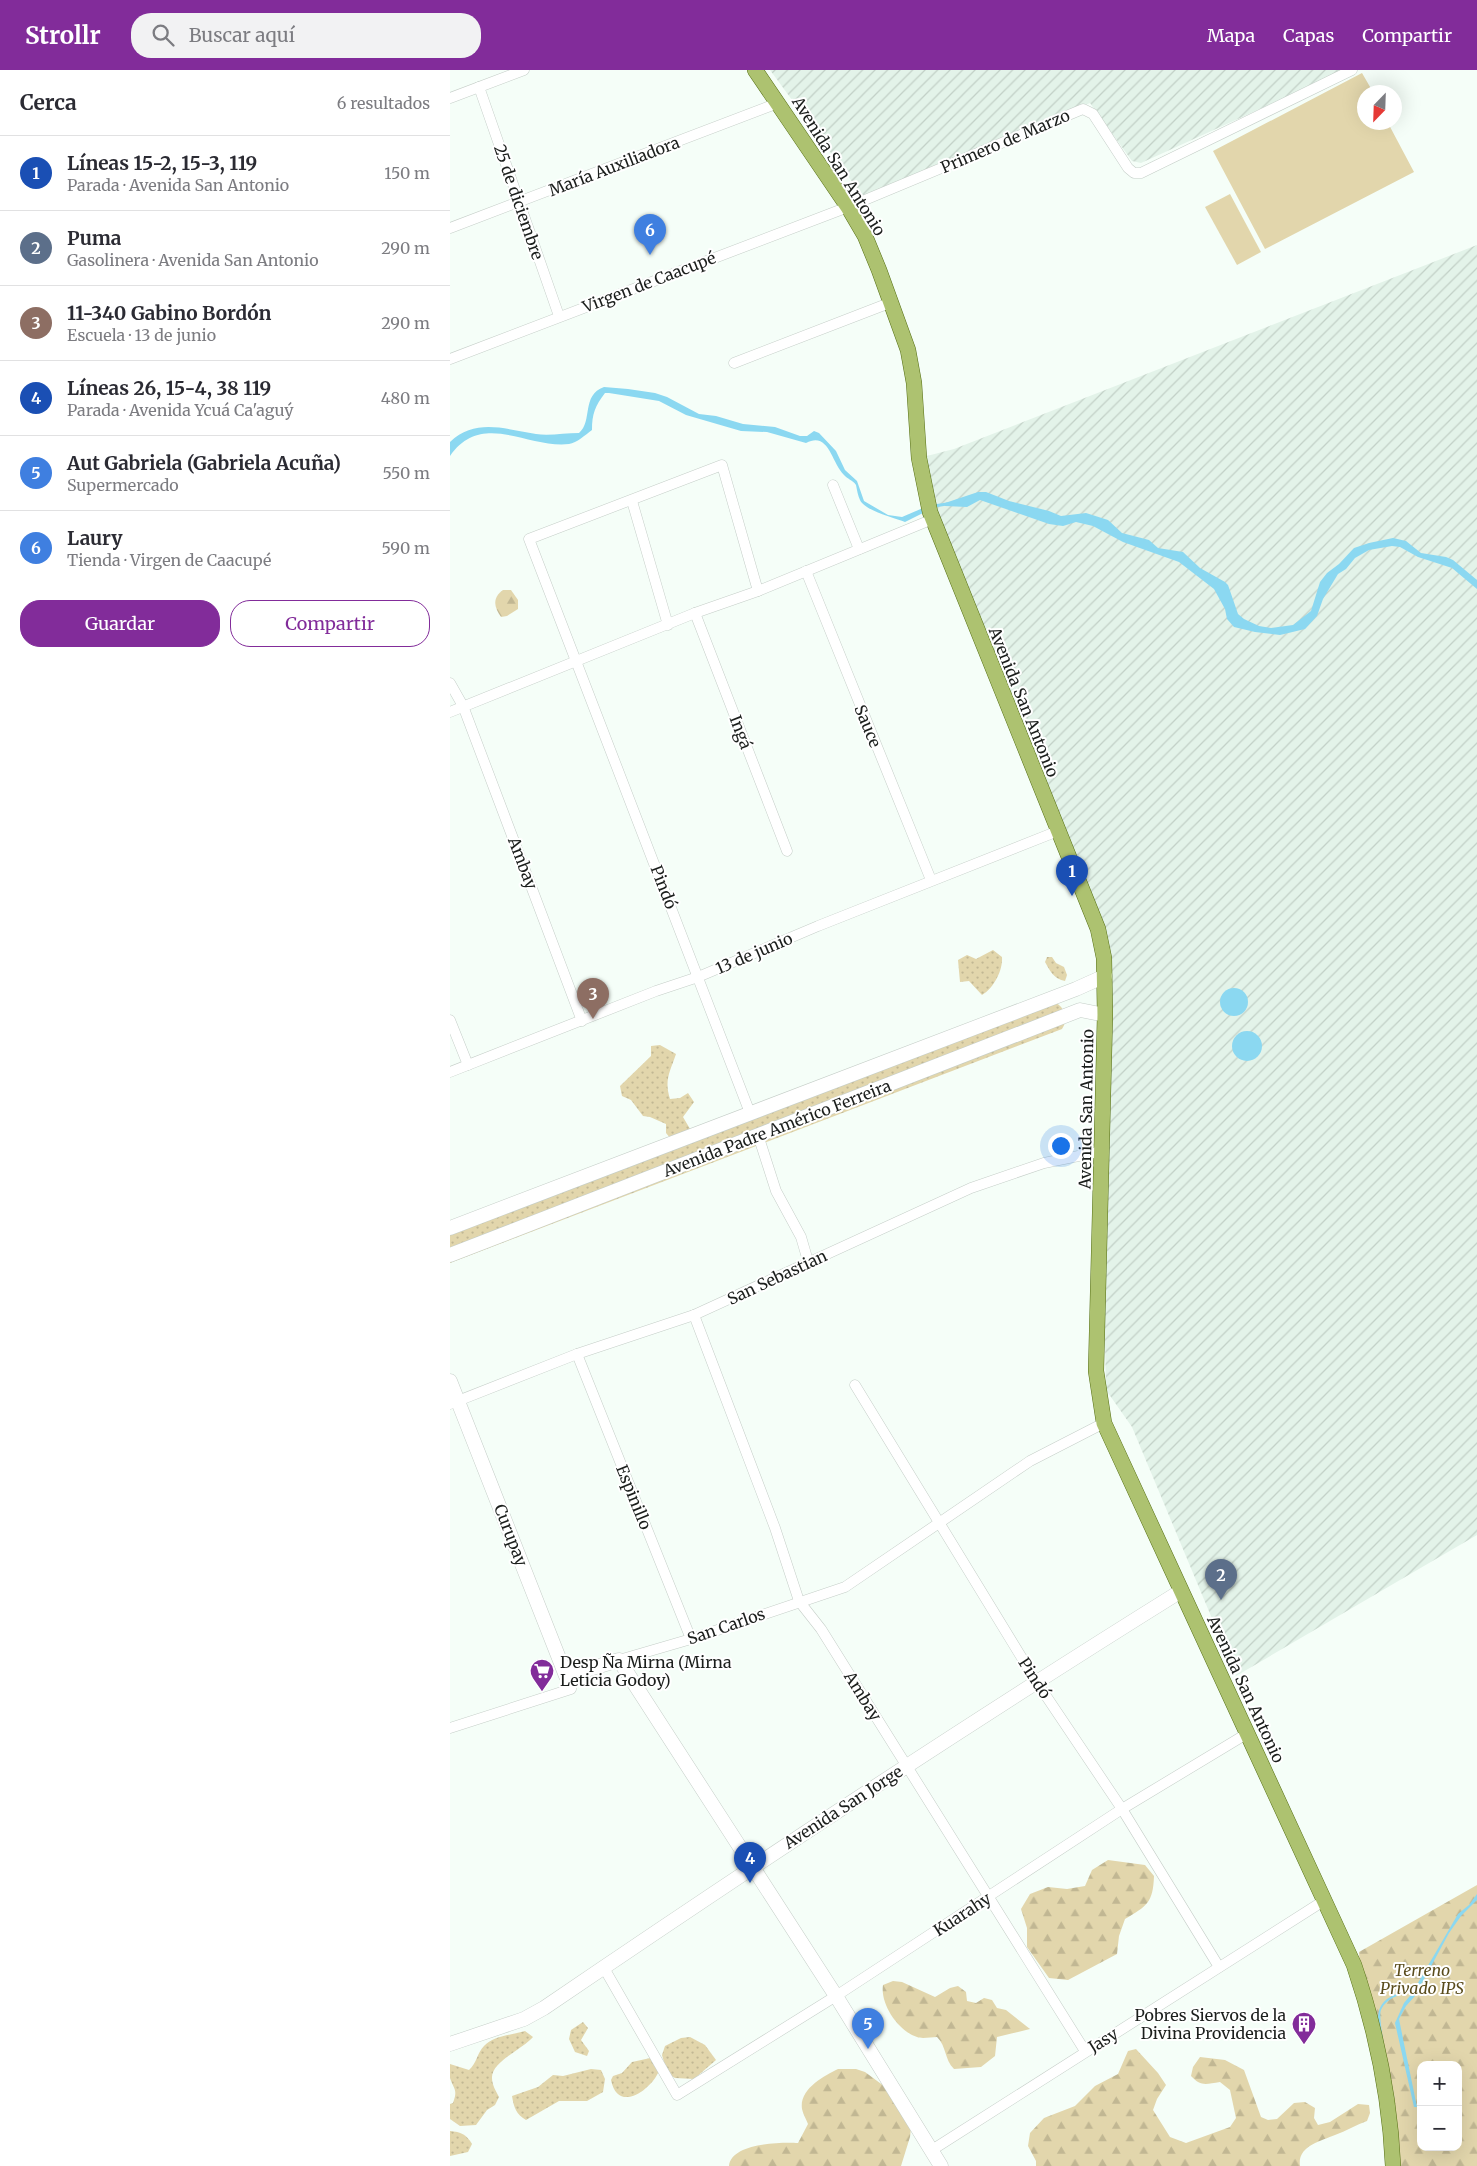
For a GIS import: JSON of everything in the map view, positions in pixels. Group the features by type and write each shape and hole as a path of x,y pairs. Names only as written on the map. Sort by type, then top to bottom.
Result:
{"main road":[{"name":"Avenida San Antonio","path":"754,70 848,207 864,236 892,302 908,350 914,383 919,458 931,515 1098,930 1104,958 1105,1015 1096,1371 1104,1423 1354,1965 1373,2027 1392,2133 1393,2166"}],"street":[{"path":"450,98 524,70"},
{"name":"Primero de Marzo","path":"848,207 1083,109 1093,114 1128,168 1134,172 1141,172 1352,70"},
{"name":"25 de diciembre","path":"479,87 559,316"},
{"name":"María Auxiliadora","path":"450,228 778,103"},
{"name":"Virgen de Caacupé","path":"450,359 848,207"},
{"path":"734,363 892,302"},
{"path":"668,625 632,501 722,465 758,591"},
{"path":"833,485 859,549"},
{"name":"Pindó","path":"632,501 529,539 578,662 750,1113"},
{"path":"450,712 578,662 695,613 806,572 931,515"},
{"name":"Sauce","path":"806,572 930,880"},
{"name":"Ingá","path":"695,613 787,851"},
{"name":"Ambay","path":"450,683 463,706 582,1021"},
{"name":"13 de junio","path":"450,1072 698,977 930,880 1058,831"},
{"name":"Avenida Padre Américo Ferreira","path":"450,1228 1076,989 1105,976"},
{"path":"1076,989 1080,1010 1105,1015"},
{"name":"Avenida Padre Américo Ferreira","path":"450,1255 1080,1010"},
{"path":"450,1020 468,1065"},
{"path":"758,1135 776,1191 801,1237 808,1261"},
{"name":"San Sebastian","path":"454,1402 577,1354 694,1315 808,1261 971,1188 1044,1163 1103,1151"},
{"name":"Ambay","path":"694,1315 775,1528 799,1601 821,1629 1085,2051"},
{"name":"Espinillo","path":"577,1354 691,1639"},
{"name":"Curupay","path":"450,1380 454,1402 504,1514 571,1689 450,1728"},
{"name":"Pindó","path":"855,1386 1036,1681 1122,1809 1219,1966"},
{"name":"San Carlos","path":"566,1676 691,1639 845,1586 1030,1461 1104,1423"},
{"name":"Avenida San Jorge","path":"450,2044 524,2019 544,2008 752,1866 1036,1681 1181,1591"},
{"path":"619,1660 836,1996 941,2166"},
{"name":"Kuarahy","path":"604,1968 677,2095 836,1996 1122,1809 1248,1734"},
{"name":"Jasy","path":"932,2150 1325,1900"}],"shaded area":[{"path":"770,70 1346,70 1141,163 1132,161 1090,103 864,198"},
{"path":"1477,245 1477,1535 1236,1676 1132,1427 1106,1390 1102,1203 1108,953 940,525 919,458 954,449"}],"green space":[{"path":"1362,73 1369,85 1357,85 1357,130 1392,130 1414,172 1265,249 1213,151"},
{"path":"1230,194 1261,252 1237,265 1205,207"},
{"path":"503,590 511,590 518,600 518,609 507,616 501,617 495,603 497,596"},
{"path":"993,950 1002,957 1001,967 994,983 982,995 969,981 960,982 958,960 967,955 976,959"},
{"path":"1047,957 1052,957 1056,963 1064,967 1067,975 1065,981 1055,976 1051,971 1045,962"},
{"path":"1055,1002 1065,1014 1062,1029 450,1263 450,1232 671,1139 666,1133 666,1124 643,1116 631,1100 622,1096 620,1086 651,1056 651,1046 660,1045 676,1054 668,1076 668,1092 670,1099 680,1098 688,1093 694,1102 683,1117 693,1134"},
{"path":"1108,1860 1145,1865 1154,1876 1150,1898 1144,1907 1125,1919 1119,1936 1117,1954 1068,1980 1049,1978 1027,1947 1027,1928 1021,1909 1030,1894 1048,1887 1067,1889 1085,1886 1092,1870"},
{"name":"Terreno Privado IPS","path":"1477,1885 1477,2166 1397,2166 1360,1968 1359,1952"},
{"path":"893,1981 902,1982 935,1997 950,1988 958,1986 966,1992 967,2001 976,2003 984,1998 992,2000 997,2008 1006,2010 1030,2029 997,2037 995,2056 981,2067 954,2069 937,2037 919,2038 910,2034 892,2016 884,2000 883,1985"},
{"path":"583,2022 588,2028 581,2040 589,2051 587,2056 575,2052 569,2039 571,2030"},
{"path":"525,2031 533,2037 502,2061 493,2072 494,2088 499,2097 495,2105 487,2110 476,2125 460,2126 450,2119 450,2104 453,2103 455,2090 450,2078 450,2064 469,2070 482,2049 492,2040"},
{"path":"690,2037 705,2045 716,2060 694,2079 675,2078 667,2073 662,2055 665,2046 681,2038"},
{"path":"1136,2049 1158,2073 1166,2085 1157,2099 1153,2110 1170,2137 1186,2143 1230,2127 1236,2118 1230,2090 1220,2082 1201,2083 1191,2076 1193,2067 1200,2057 1225,2060 1244,2070 1261,2117 1268,2120 1277,2119 1294,2103 1305,2102 1315,2108 1314,2118 1318,2125 1330,2122 1358,2104 1369,2105 1370,2113 1367,2121 1311,2145 1302,2154 1300,2166 1036,2166 1036,2161 1028,2146 1030,2133 1044,2118 1075,2106 1095,2086 1118,2074 1128,2051"},
{"path":"655,2057 659,2071 649,2085 635,2095 620,2096 611,2080 613,2076 622,2073 632,2062"},
{"path":"591,2069 601,2070 605,2079 603,2092 587,2101 559,2101 526,2120 516,2110 512,2096 538,2087 553,2075 563,2076"},
{"path":"838,2069 856,2069 865,2072 888,2089 911,2128 901,2166 729,2166 732,2158 747,2148 769,2144 798,2143 808,2124 802,2109 804,2095 814,2084"},
{"path":"450,2131 460,2133 468,2138 472,2144 468,2152 450,2156"}],"water":[{"path":"604,387 655,393 667,397 699,414 716,416 743,424 775,427 800,436 807,436 814,431 819,433 836,451 845,470 857,481 864,501 888,515 902,517 923,508 925,512 905,522 868,508 860,500 856,485 844,475 825,444 820,441 814,440 806,443 767,432 741,431 686,415 659,401 609,393 605,393 596,406 592,430 572,443 554,444 491,433 476,435 463,442 450,456 450,442 470,430 480,428 502,428 541,435 579,433 586,422 592,396"},
{"path":"978,492 986,492 1009,501 1061,516 1086,513 1108,520 1122,533 1149,540 1158,548 1183,552 1200,568 1225,582 1228,585 1238,614 1259,626 1271,628 1293,625 1311,611 1320,582 1327,573 1339,564 1354,548 1393,538 1406,541 1421,553 1453,560 1477,580 1477,589 1452,568 1418,557 1400,547 1392,546 1369,550 1355,558 1346,569 1338,574 1323,599 1317,616 1305,629 1280,635 1255,632 1234,627 1227,619 1225,609 1214,589 1179,562 1123,542 1093,526 1076,522 1063,526 1049,524 980,500 967,507 945,506 945,503"},
{"path":"1234,988 1244,992 1248,1002 1244,1012 1234,1016 1224,1012 1220,1002 1224,992"},
{"path":"1247,1031 1258,1035 1262,1046 1258,1057 1247,1061 1236,1057 1232,1046 1236,1035"},
{"path":"1477,1894 1477,1900 1461,1916 1449,1933 1415,1996 1406,2006 1399,2019 1417,2107 1414,2107 1395,2023 1404,2003 1414,1991 1391,1999 1381,2010 1380,2016 1388,2066 1378,2021 1379,2013 1384,2002 1401,1992 1415,1988 1458,1914 1469,1905"}],"waterway":[{"path":"934,506 947,504"}],"place":[{"name":"Laury","path":"650,255"},
{"name":"Líneas 15-2, 15-3, 119","path":"1072,896"},
{"name":"11-340 Gabino Bordón","path":"593,1019"},
{"name":"Puma","path":"1221,1600"},
{"name":"Desp Ña Mirna (Mirna Leticia Godoy)","path":"542,1692"},
{"name":"Líneas 26, 15-4, 38 119","path":"750,1883"},
{"name":"Pobres Siervos de la Divina Providencia","path":"1304,2045"},
{"name":"Aut Gabriela (Gabriela Acuña)","path":"868,2049"}]}
